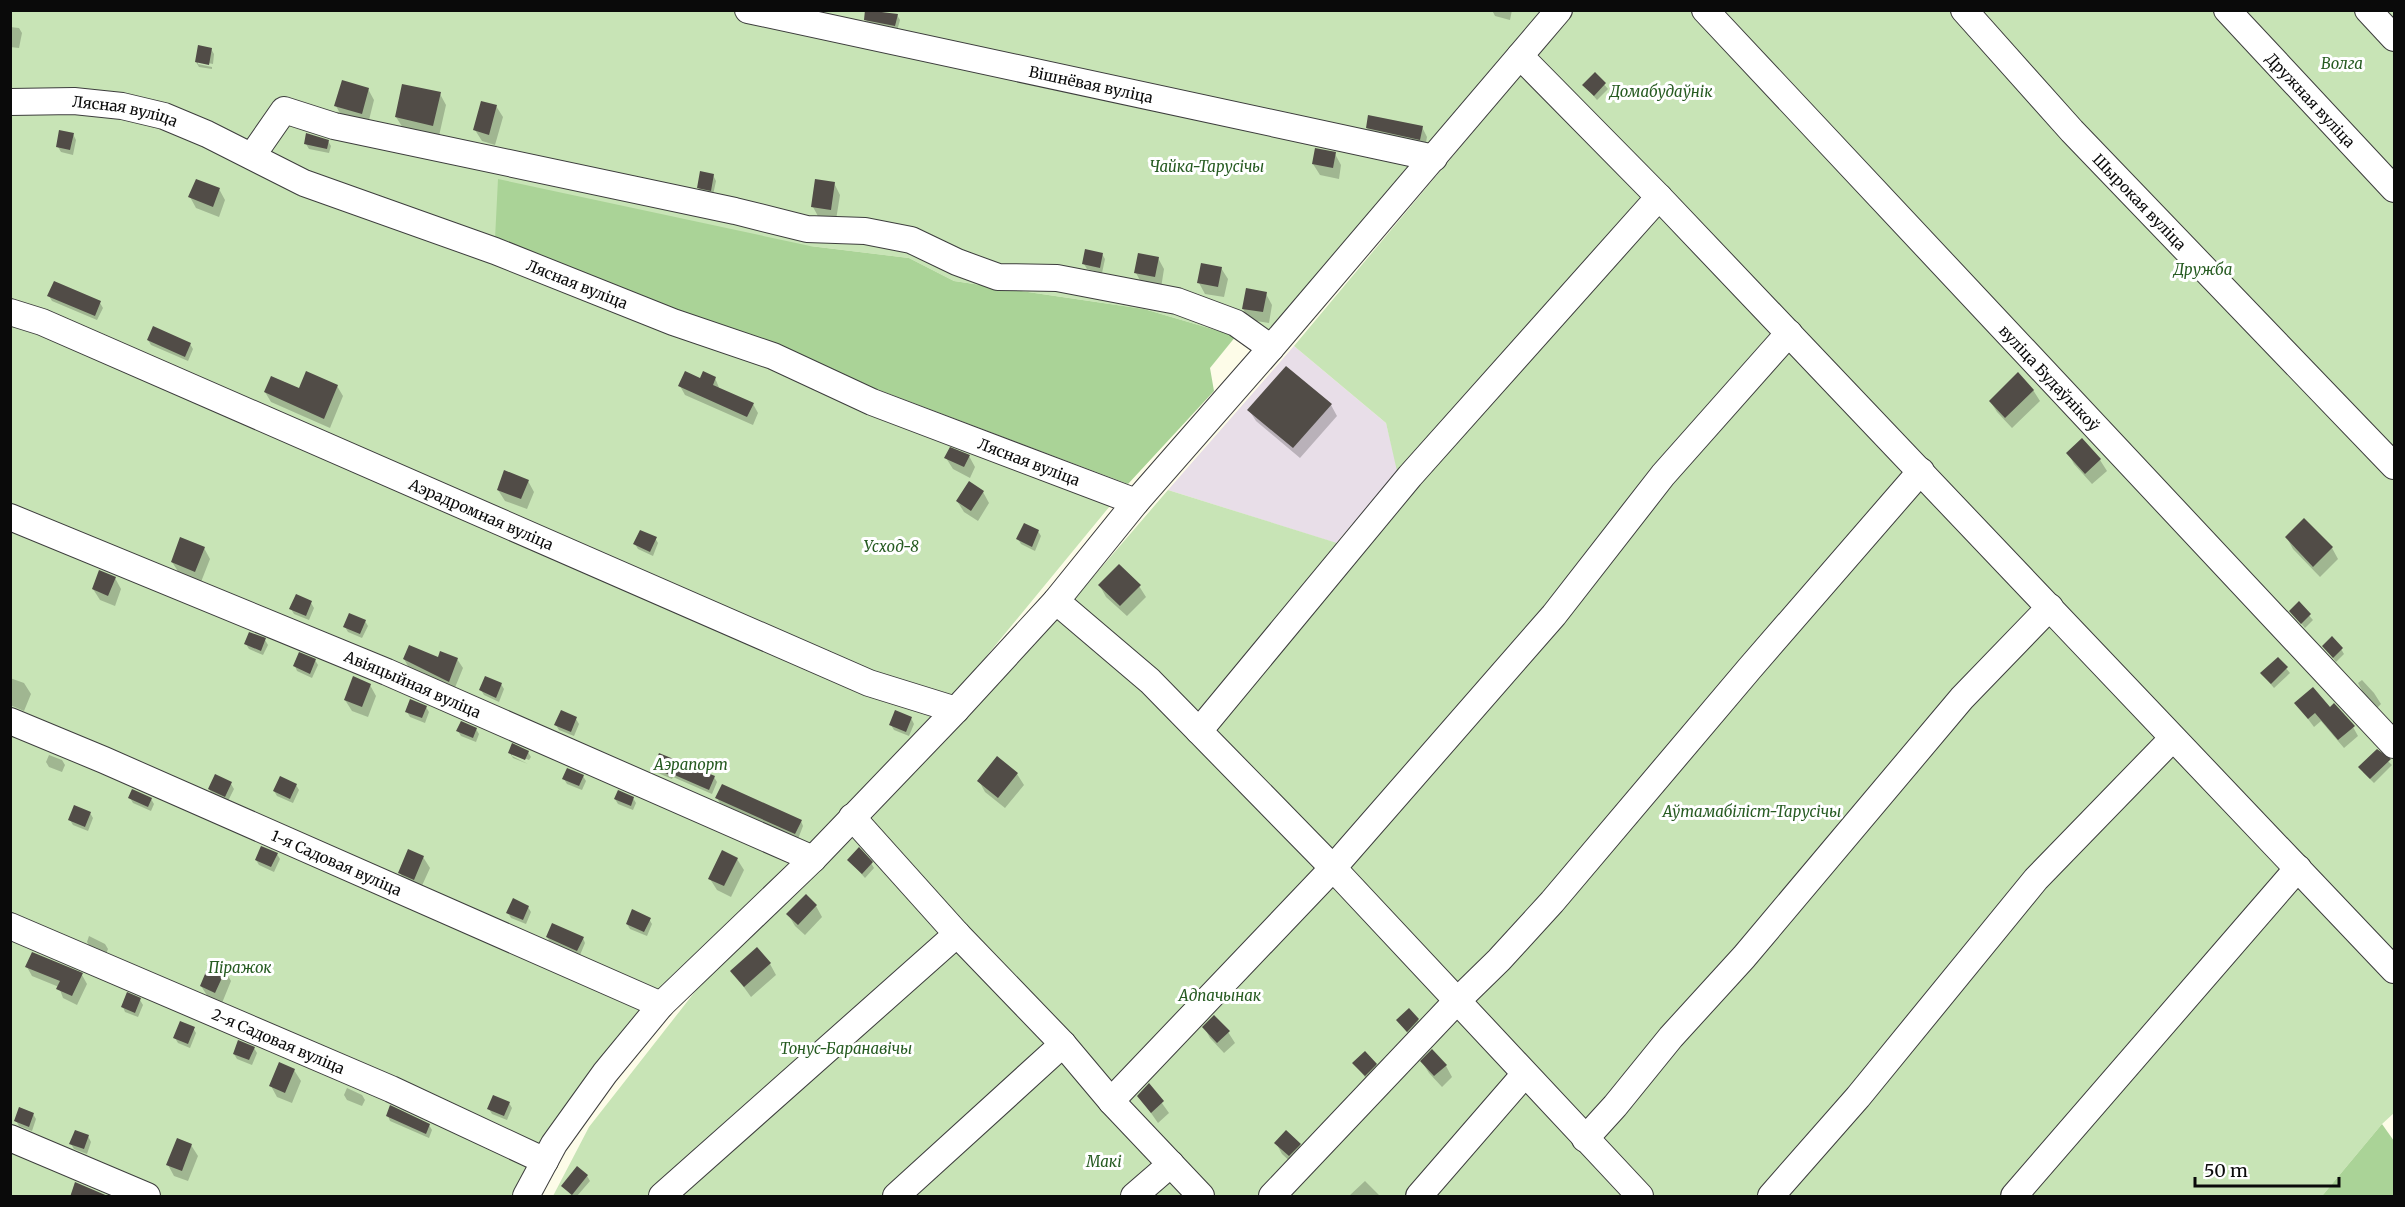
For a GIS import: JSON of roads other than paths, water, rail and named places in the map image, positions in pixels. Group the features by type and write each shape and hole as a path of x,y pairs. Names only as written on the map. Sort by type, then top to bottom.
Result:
{"street":[{"name":"Вішнёвая вуліца","path":"748,10 1434,158"},
{"path":"526,1197 554,1144 605,1073 662,1005 813,859 956,710 1056,601 1136,502 1271,348 1559,10"},
{"name":"вуліца Будаўнікоў","path":"1705,10 2394,745"},
{"name":"Шырокая вуліца","path":"1964,10 2072,131 2394,466"},
{"name":"Дружная вуліца","path":"2227,10 2394,189"},
{"path":"2368,10 2394,38"},
{"path":"1520,56 1790,333 2172,739 2394,970"},
{"name":"Лясная вуліца","path":"10,102 74,101 122,106 164,116 207,134 314,187 495,251 673,322 773,356 872,402 1136,502"},
{"path":"252,156 284,110 334,126 735,211 807,230 865,231 911,240 957,262 998,277 1057,278 1178,301 1236,322 1271,348"},
{"path":"1199,731 1410,476 1659,197"},
{"name":"Аэрадромная вуліца","path":"10,312 42,322 869,683 956,710"},
{"path":"1111,1101 1333,868 1554,615 1663,475 1790,333"},
{"path":"1272,1197 1552,902 1921,471"},
{"name":"Авіяцыйная вуліца","path":"10,517 387,672 813,859"},
{"path":"1056,601 1150,681 1199,731 1333,868 1640,1197"},
{"path":"1585,1139 1671,1037 1744,957 1962,698 2050,607"},
{"name":"1-я Садовая вуліца","path":"10,721 662,1005"},
{"path":"1771,1197 1858,1097 2036,879 2172,739"},
{"path":"852,817 957,934 1063,1044 1111,1101 1201,1197"},
{"path":"2014,1197 2298,868"},
{"name":"2-я Садовая вуліца","path":"10,926 391,1089 545,1161"},
{"path":"662,1197 957,934"},
{"path":"896,1197 1063,1044"},
{"path":"1419,1197 1524,1075"},
{"path":"10,1138 147,1197"},
{"path":"1134,1197 1171,1164"}],"park label":[{"name":"Волга","path":"2342,63"},
{"name":"Домабудаўнік","path":"1661,91"},
{"name":"Чайка-Тарусічы","path":"1207,166"},
{"name":"Дружба","path":"2203,269"},
{"name":"Усход-8","path":"891,546"},
{"name":"Аэрапорт","path":"691,764"},
{"name":"Аўтамабіліст-Тарусічы","path":"1752,811"},
{"name":"Піражок","path":"240,967"},
{"name":"Адпачынак","path":"1220,995"},
{"name":"Тонус-Баранавічы","path":"846,1048"},
{"name":"Макі","path":"1104,1161"}]}
